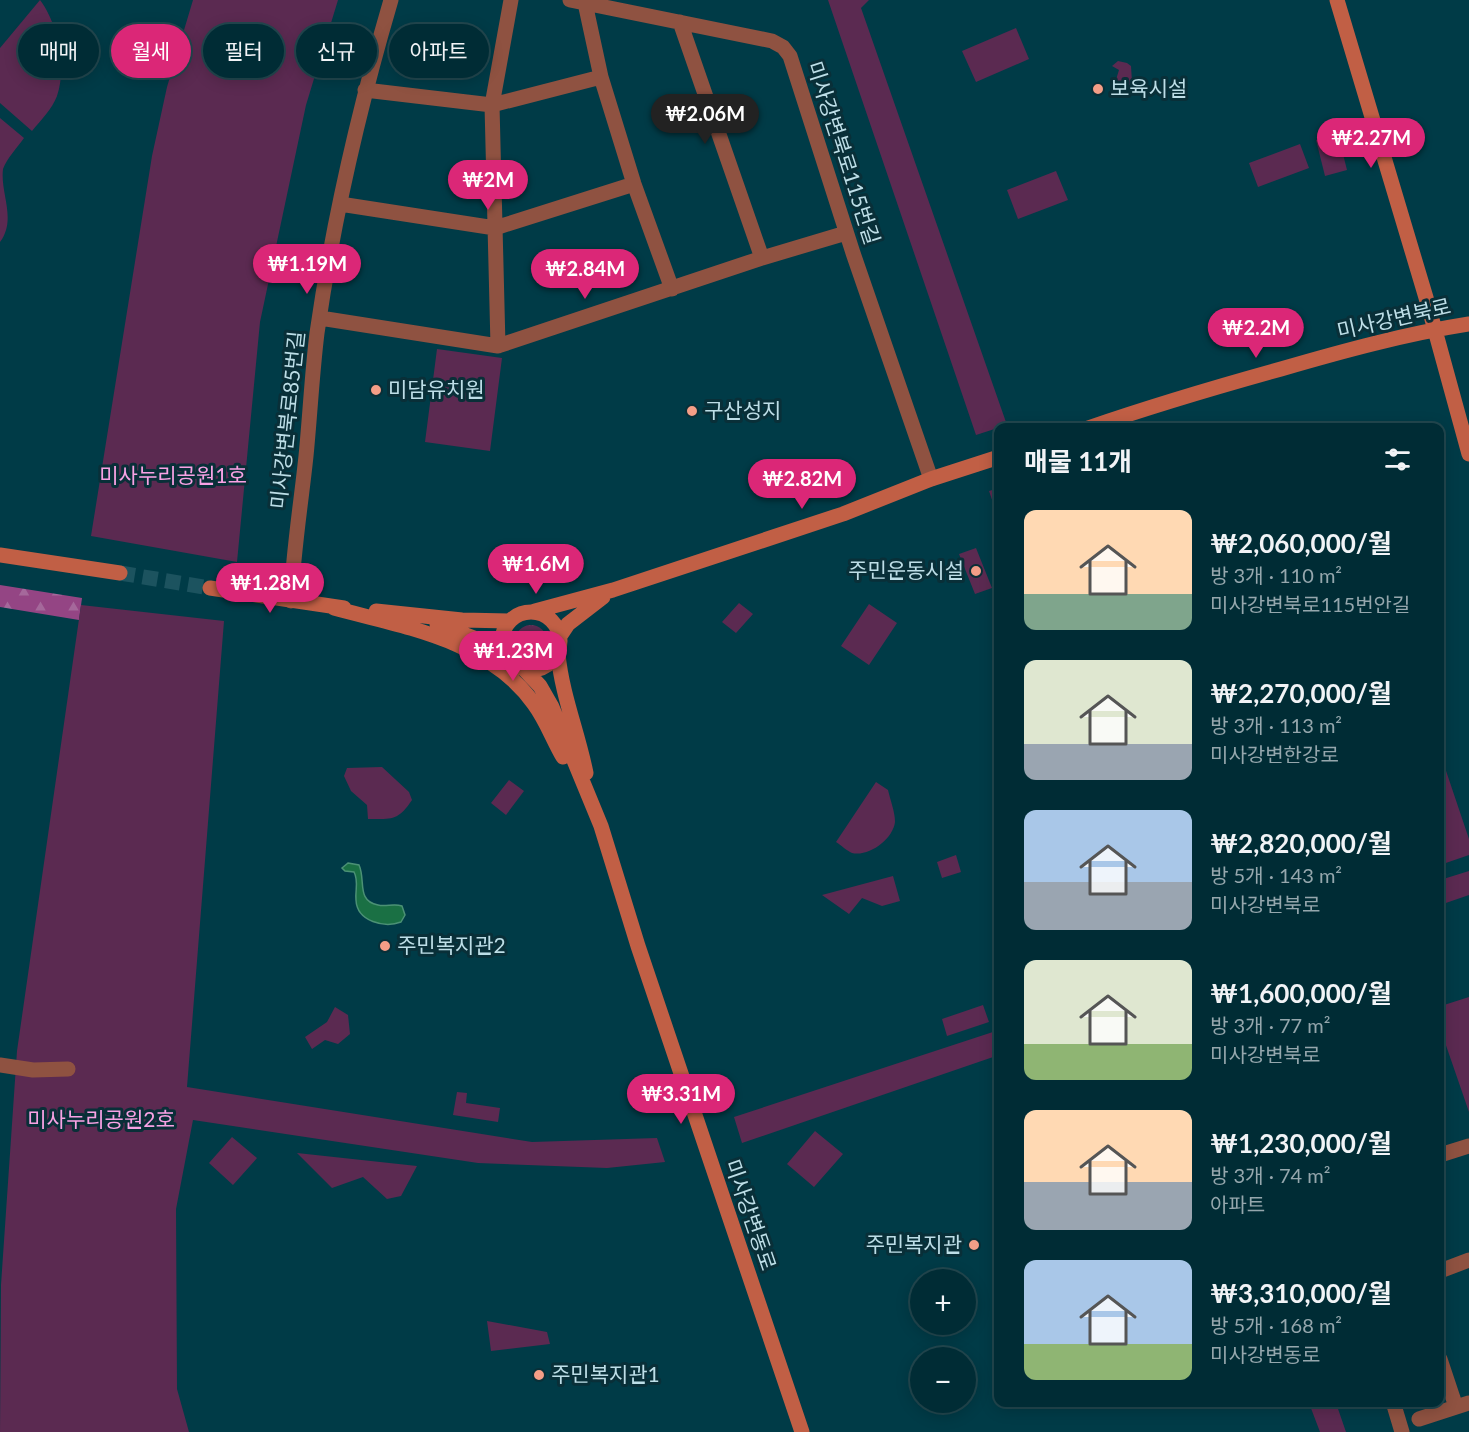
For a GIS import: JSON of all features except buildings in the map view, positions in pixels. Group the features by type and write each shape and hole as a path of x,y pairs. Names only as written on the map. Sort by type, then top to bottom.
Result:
{"main road":[{"path":"1337,0 1435,329 1469,454"},
{"name":"미사강변북로","path":"1103,423 1152,406 1331,355 1435,329 1469,324"},
{"path":"558,654 552,662 534,670 515,665 507,658 503,649 504,630 509,621 517,615 613,590 843,514 931,479 994,459"},
{"path":"0,555 120,573"},
{"path":"210,588 334,608 462,620 509,621"},
{"path":"560,636 568,624 613,590"},
{"path":"334,608 449,640 503,672 534,704 591,806"},
{"path":"535,611 552,620 560,636 558,654 560,677 580,742 591,806"},
{"path":"396,613 462,632 503,649"},
{"path":"524,669 540,686 552,707 591,806"},
{"name":"미사강변동로","path":"591,806 601,826 638,946 801,1432"}],"street":[{"name":"미사강변북로85번길","path":"291,601 292,562 320,318 340,204 365,90 391,0"},
{"path":"498,346 492,105 511,0"},
{"path":"577,1 634,184 672,289"},
{"name":"미사강변북로115번길","path":"577,1 772,40 783,47 790,56 846,233 931,479"},
{"path":"680,22 762,258"},
{"path":"365,90 492,105 601,76"},
{"path":"340,204 495,228 634,184"},
{"path":"320,318 498,346 762,258 846,233"},
{"path":"0,1065 33,1070 68,1069"},
{"path":"1444,1154 1469,1147"},
{"path":"1444,1269 1469,1260"},
{"path":"1419,1419 1463,1405 1444,1367"},
{"path":"1394,1407 1402,1432"}],"green space":[{"path":"40,0 53,24 20,24"},
{"name":"미사누리공원1호","path":"193,0 338,0 331,24 296,24 296,78 314,78 306,105 260,322 237,562 91,536 152,156 167,87 170,78 191,78 191,24 186,24"},
{"path":"828,0 869,0 861,8 1006,423 994,423 994,429 976,435"},
{"path":"18,26 18,78 61,78 55,101 32,131 0,103 0,48"},
{"path":"1016,28 1029,59 976,82 962,51"},
{"path":"1118,61 1131,66 1132,82 1129,94 1119,98 1111,96 1119,70 1112,66"},
{"path":"0,118 24,138 3,169 8,215 5,233 0,242"},
{"path":"1338,134 1347,170 1325,176 1316,140"},
{"path":"1300,144 1309,168 1258,187 1249,163"},
{"path":"1056,171 1068,200 1018,219 1007,190"},
{"path":"437,349 502,358 490,451 425,442"},
{"path":"994,490 994,506 989,491"},
{"name":"주민운동시설","path":"976,548 992,588 975,594 959,554"},
{"path":"0,585 82,598 79,620 0,607"},
{"path":"739,603 753,614 736,633 722,622"},
{"path":"869,604 897,623 869,665 841,646"},
{"name":"미사누리공원2호","path":"81,605 224,621 187,1087 532,1142 657,1138 665,1162 607,1168 478,1163 193,1120 176,1209 177,1389 189,1432 0,1432 1,1285 17,1051"},
{"path":"531,625 542,630 547,641 542,652 531,657 520,652 515,641 520,630"},
{"path":"1444,765 1469,839 1469,855 1444,864"},
{"path":"382,767 409,792 412,800 403,812 394,817 368,819 367,805 351,791 344,776 347,768"},
{"path":"509,780 524,791 506,815 491,803"},
{"path":"876,782 888,790 895,818 893,828 890,835 873,849 859,854 852,853 836,842"},
{"path":"956,855 961,872 942,878 937,862"},
{"path":"1469,871 1469,895 1444,904 1444,879"},
{"path":"893,876 900,901 882,906 862,898 849,914 822,895"},
{"path":"1469,997 1469,1112 1444,1040 1444,1005"},
{"path":"983,1005 989,1022 947,1036 942,1019"},
{"path":"335,1007 348,1015 350,1034 338,1044 325,1040 312,1049 305,1037 327,1022"},
{"path":"994,1032 994,1057 742,1143 734,1117"},
{"path":"457,1092 467,1093 466,1103 500,1108 498,1122 453,1115"},
{"path":"815,1131 843,1154 814,1187 787,1164"},
{"path":"232,1137 257,1158 233,1185 209,1163"},
{"path":"297,1153 417,1166 401,1196 387,1199 363,1177 332,1188"},
{"path":"487,1321 547,1332 550,1344 491,1351"},
{"path":"1311,1407 1337,1407 1346,1432 1320,1432"}],"shaded area":[{"path":"348,863 359,865 364,895 371,903 402,906 405,915 401,922 380,923 361,914 356,900 357,882 354,872 345,871 342,868"}],"tunnel":[{"path":"120,573 210,588"}],"place":[{"name":"보육시설","path":"1098,89"},
{"name":"미담유치원","path":"376,390"},
{"name":"구산성지","path":"692,411"},
{"name":"주민운동시설","path":"976,571"},
{"name":"주민복지관2","path":"385,946"},
{"name":"주민복지관","path":"974,1245"},
{"name":"주민복지관1","path":"539,1375"}]}
